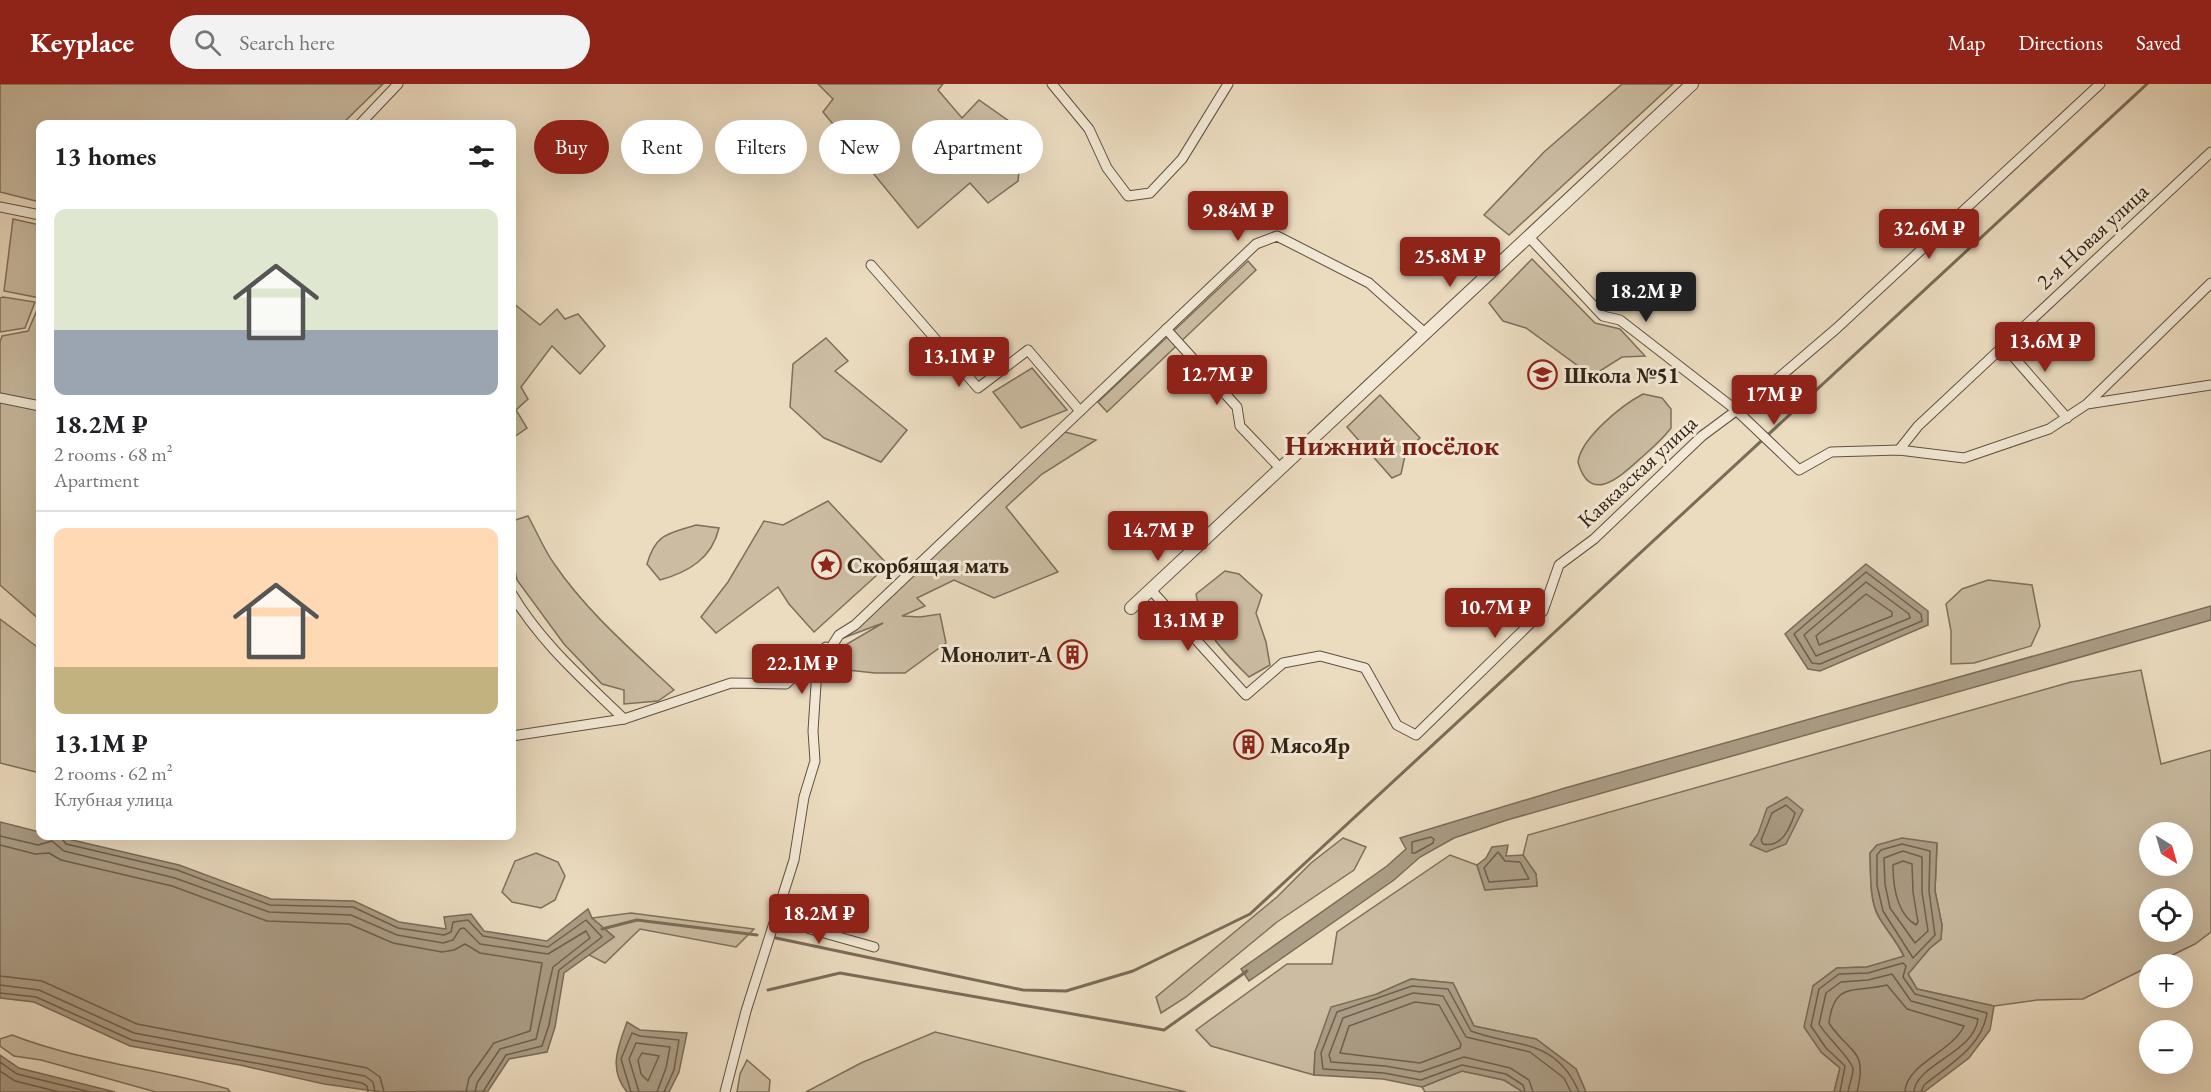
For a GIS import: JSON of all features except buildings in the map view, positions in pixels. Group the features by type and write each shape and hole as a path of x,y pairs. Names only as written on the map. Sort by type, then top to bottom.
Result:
{"street":[{"path":"364,120 398,84"},
{"path":"1052,84 1089,129 1107,168 1128,196 1150,193 1182,159 1228,84"},
{"path":"1131,608 1692,84"},
{"name":"Кавказская улица","path":"1151,590 1246,696 1283,663 1320,656 1365,668 1397,725 1416,735 1543,611 1559,565 1594,539 1702,436 1837,328 2100,84"},
{"name":"2-я Новая улица","path":"1899,450 1918,426 2211,152"},
{"path":"0,207 36,214"},
{"path":"516,735 624,719 731,683 786,684 839,635 855,625 1256,244 1277,236 1369,283 1425,333"},
{"path":"1528,236 1603,316 1620,320 1737,410 1778,447 1799,471 1831,452 1899,450 1964,458 2049,429 2087,404 2211,283"},
{"path":"871,265 978,388 1028,350 1080,411"},
{"path":"1166,329 1237,407 1240,426 1280,468"},
{"path":"2004,346 2067,418"},
{"path":"2087,404 2211,385"},
{"path":"0,398 36,405"},
{"path":"516,600 528,620 567,666 624,719"},
{"path":"725,1092 746,1011 794,860 804,797 815,761 813,731 817,669 839,635"},
{"path":"778,910 810,929 874,947"}],"shaded area":[{"path":"0,84 383,84 346,120 36,120 36,201 0,192"},
{"path":"818,84 943,84 938,90 962,118 979,100 1007,120 912,120 912,174 1019,174 1018,181 988,203 970,183 918,228 874,174 900,174 900,120 830,120 823,112 833,99"},
{"path":"1622,84 1673,84 1509,235 1484,215 1544,152"},
{"path":"13,219 36,224 36,297 4,291"},
{"path":"1532,259 1595,323 1620,329 1645,356 1622,357 1592,376 1526,328 1503,321 1489,303"},
{"path":"1248,261 1256,270 1107,412 1098,402"},
{"path":"0,298 35,302 25,328 0,332"},
{"path":"516,305 540,325 557,309 565,319 578,314 605,346 580,374 552,346 521,387 528,399 516,410"},
{"path":"36,312 36,616 0,585 0,342 2,336 28,331"},
{"path":"826,338 848,361 835,371 907,430 881,462 824,438 790,407 793,364"},
{"path":"1032,368 1067,410 1021,428 993,392"},
{"path":"1643,394 1662,398 1671,409 1671,428 1653,448 1615,479 1598,485 1590,482 1583,475 1578,462 1586,443 1614,414"},
{"path":"1380,395 1420,438 1406,451 1401,474 1392,478 1347,427"},
{"path":"516,410 527,428 516,436"},
{"path":"1065,432 1096,440 1042,474 1006,507 1058,572 994,598 954,580 917,598 925,606 902,616 920,617 940,614 946,643 905,673 875,673 828,668 847,644 883,623 843,638"},
{"path":"828,501 888,565 814,632 789,604 778,587 716,633 701,617 728,582 764,521 783,525"},
{"path":"528,516 551,559 568,583 612,631 674,690 658,701 624,704 624,690 602,684 564,644 517,580 516,520"},
{"path":"696,525 719,528 711,548 690,568 660,580 647,564 655,546 664,536"},
{"path":"1225,571 1239,574 1262,595 1256,613 1266,642 1270,665 1249,677 1208,630 1196,594"},
{"path":"1988,580 2032,585 2040,626 2031,646 1974,663 1951,664 1951,631 1946,604 1962,589"},
{"path":"0,619 36,646 36,772 0,763"},
{"path":"2141,670 2161,764 2211,750 2211,932 2195,944 2175,954 2139,954 2139,972 2083,999 2037,1000 1994,1006 1917,989 1908,974 1930,948 1941,939 1942,925 1935,891 1937,844 1877,845 1870,853 1873,901 1878,916 1904,957 1867,967 1837,968 1813,986 1811,1002 1821,1052 1840,1068 1834,1092 1586,1092 1576,1069 1536,1039 1474,1026 1453,983 1411,979 1377,994 1315,1052 1314,1075 1211,1046 1196,1030 1287,964 1332,964 1337,932 1450,855 1477,865 1485,890 1537,886 1536,874 1523,855 1528,835 2071,682"},
{"path":"1343,838 1366,847 1354,870 1277,922 1186,997 1161,1013 1156,997 1277,897 1311,863"},
{"path":"536,853 558,862 565,876 555,900 541,908 512,902 502,892 515,861"},
{"path":"631,913 754,929 736,947 640,929 605,963 589,955 614,937 592,918"},
{"path":"935,1032 1186,1092 806,1092 861,1063"},
{"path":"12,1035 65,1052 201,1082 228,1089 230,1092 156,1092 41,1060 14,1056 0,1046 0,1039"},
{"path":"747,1060 770,1080 769,1092 737,1092 740,1074"},
{"path":"1462,1071 1504,1080 1523,1092 1425,1092 1422,1087"}],"water":[{"path":"1866,564 1928,611 1928,625 1820,671 1808,669 1785,634"},
{"path":"2211,606 2211,620 1507,820 1454,838 1420,857 1394,880 1249,981 1241,969 1387,866 1406,849 1400,838 1565,788"},
{"path":"1787,797 1803,810 1786,844 1766,852 1750,845 1758,834 1767,808"},
{"path":"0,822 36,831 36,840 72,840 179,865 271,899 354,901 399,922 446,929 444,917 471,914 484,931 547,941 588,909 592,918 614,937 564,973 555,1027 547,1052 509,1059 488,1091 381,1092 324,1084 240,1065 130,1046 34,1002 0,998"},
{"path":"1902,838 1937,843 1935,891 1942,925 1941,939 1930,948 1908,974 1917,989 1994,1006 1990,1030 1969,1058 1924,1092 1834,1092 1840,1068 1821,1052 1804,1027 1813,986 1837,968 1867,967 1904,956 1875,908 1871,885 1870,853 1877,845"},
{"path":"1508,845 1506,856 1523,855 1536,874 1537,886 1485,890 1477,865 1486,858 1492,847"},
{"path":"1411,979 1453,983 1474,1026 1536,1039 1576,1069 1586,1092 1523,1092 1504,1080 1462,1071 1422,1087 1383,1079 1314,1075 1315,1052 1331,1007 1377,994"},
{"path":"627,1022 640,1030 687,1033 679,1072 669,1092 627,1092 621,1083 616,1058"},
{"path":"0,1055 19,1068 115,1092 0,1092"}],"waterway":[{"path":"776,938 1023,990 1066,991 1133,971 1250,914 2147,84"},
{"path":"602,929 637,920 757,935"},
{"path":"768,990 840,973 1164,1030 1247,971"}],"place":[{"name":"Школа №51","path":"1543,375"},
{"name":"Скорбящая мать","path":"826,565"},
{"name":"Монолит-А","path":"1073,654"},
{"name":"МясоЯр","path":"1249,745"}],"district":[{"name":"Нижний посёлок","path":"1392,445"}]}
